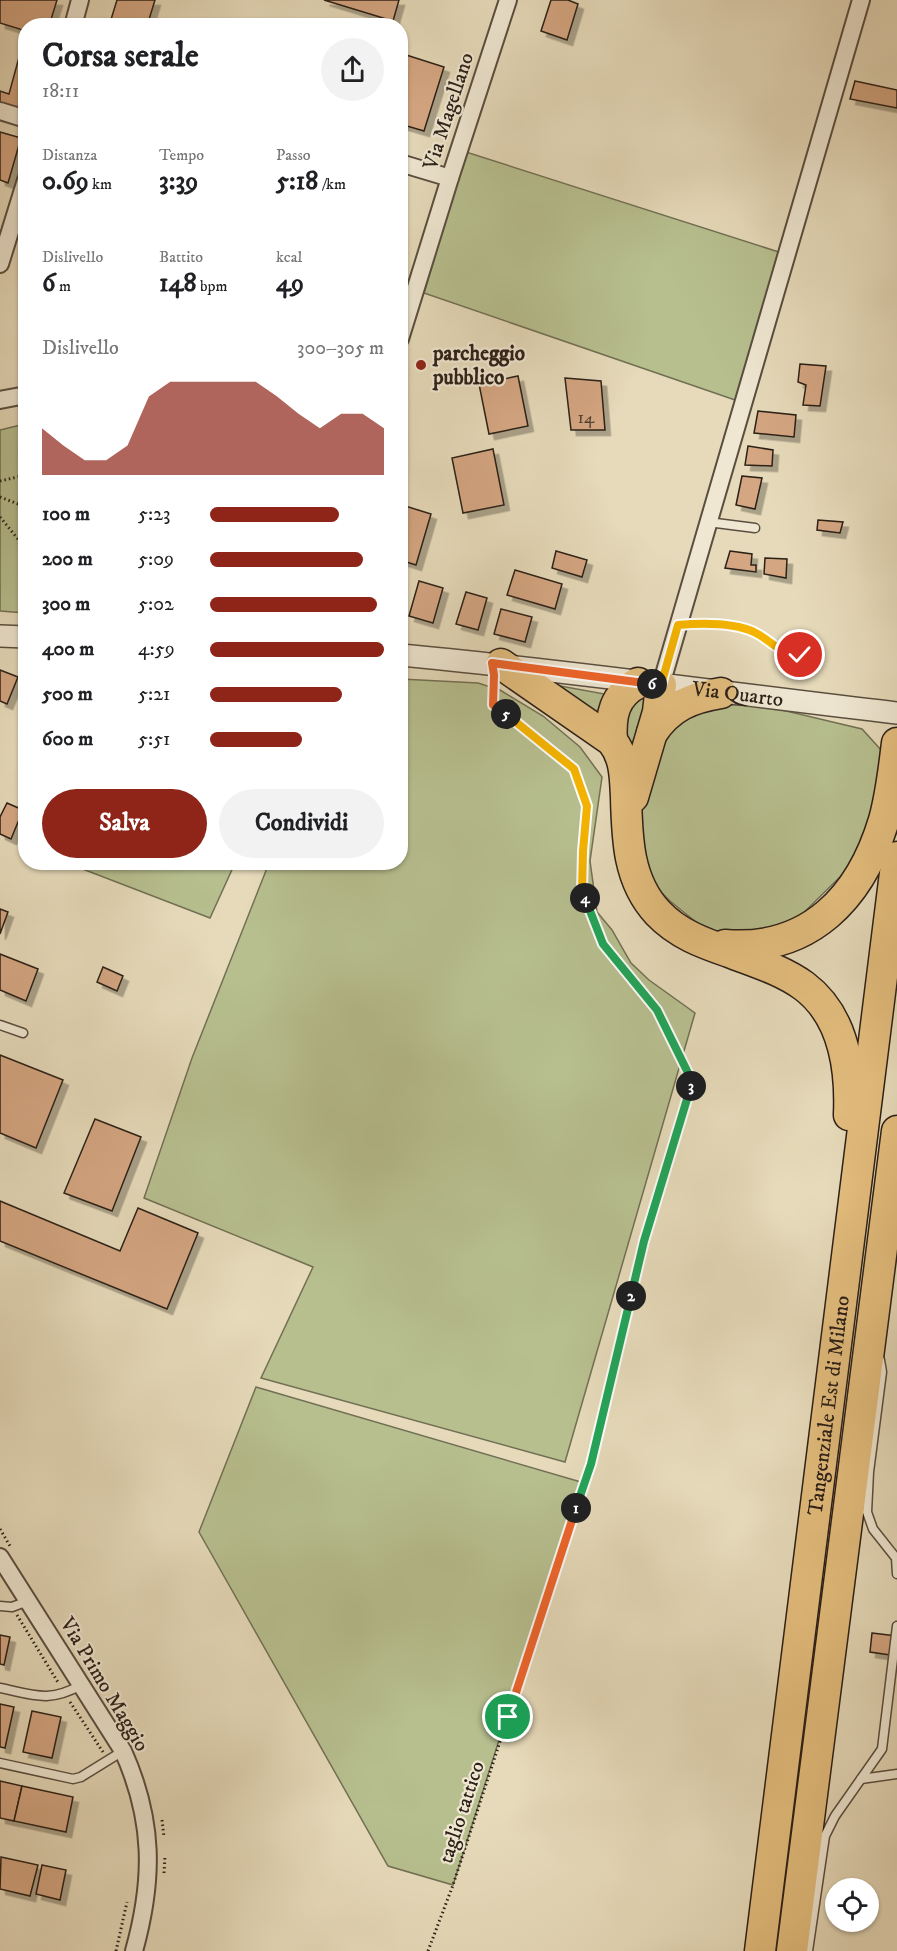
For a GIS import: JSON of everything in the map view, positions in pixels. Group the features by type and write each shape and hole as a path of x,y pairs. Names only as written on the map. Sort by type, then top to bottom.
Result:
{"highway":[{"path":"496,664 612,741 619,751 623,763 631,860 643,892 653,907 685,935 762,965 801,984 821,1003 832,1021 842,1042 848,1064 850,1088 838,1228 837,1348"},
{"path":"612,741 611,718 616,702 626,690 650,684 658,712 627,820"},
{"path":"651,736 664,719 686,702 721,693"},
{"path":"700,942 743,945 774,942 804,932 831,912 861,872 878,837 888,802 897,743"},
{"name":"Tangenziale Est di Milano","path":"760,1951 897,857"},
{"name":"Tangenziale Est di Milano","path":"792,1951 897,1131"}],"street":[{"path":"75,18 80,0"},
{"name":"Via Magellano","path":"408,313 508,0"},
{"path":"650,684 678,625 861,0"},
{"path":"0,111 18,117"},
{"path":"408,165 450,178"},
{"path":"0,264 18,206"},
{"path":"0,400 18,397"},
{"path":"0,636 18,637"},
{"name":"Via Quarto","path":"408,656 496,664 897,713"},
{"name":"Via Primo Maggio","path":"0,1557 123,1752 139,1795 146,1831 149,1879 142,1924 134,1951"}],"lane":[{"path":"708,522 755,528"},
{"path":"0,1025 22,1033"},
{"path":"872,1322 882,1372 869,1472 867,1512 873,1529 897,1558 897,1574"},
{"path":"0,1606 12,1607 28,1601"},
{"path":"808,1951 825,1836 835,1816 882,1749 897,1626"},
{"path":"0,1688 52,1697 65,1694 81,1685"},
{"path":"0,1763 73,1779 81,1777 123,1752"},
{"path":"861,1779 897,1774"}],"path":[{"path":"0,481 18,477"},
{"path":"0,497 18,504"},
{"path":"0,516 18,539"},
{"path":"678,625 711,623 740,628 754,632 784,652 800,655 818,654"},
{"name":"taglio tattico","path":"428,1951 453,1885 591,1464 644,1241 692,1081 657,1010 603,944 582,892 587,806 574,769 493,705 496,664"}],"green space":[{"path":"466,152 782,253 738,401 424,293"},
{"path":"18,426 18,612 0,611 0,430"},
{"path":"408,679 478,683 500,690 543,716 580,747 602,777 590,861 597,912 612,930 631,963 649,980 695,1013 565,1462 261,1378 313,1267 144,1198 192,1058 266,870 408,870"},
{"path":"544,683 610,695 600,722"},
{"path":"641,698 648,700 636,754 617,727 622,713"},
{"path":"713,705 761,705 862,729 882,751 876,799 862,851 841,876 787,929 713,933 670,901 652,883 643,861 640,829 644,794 659,744 678,717"},
{"path":"85,870 232,870 210,918"},
{"path":"256,1387 581,1482 453,1885 388,1866 199,1532"}],"building":[{"path":"0,0 57,0 51,18 18,18 18,29 0,23"},
{"path":"117,0 155,0 149,18 111,18"},
{"path":"324,0 399,0 394,18 383,18"},
{"path":"551,0 568,0 578,4 567,40 541,31"},
{"path":"408,56 444,67 424,131 408,126"},
{"path":"18,61 18,113 0,107 0,91 9,94"},
{"path":"855,81 897,90 897,108 850,99"},
{"path":"0,132 18,137 18,148 8,183 0,180"},
{"path":"800,364 826,366 820,406 803,405 806,385 798,382"},
{"path":"518,376 528,426 489,434 479,384"},
{"path":"565,378 601,381 605,430 571,430"},
{"path":"758,411 796,415 794,437 754,433"},
{"path":"748,446 773,450 772,466 745,465"},
{"path":"493,449 504,505 463,513 452,458"},
{"path":"742,476 762,478 755,509 736,505"},
{"path":"408,507 431,514 416,565 408,562"},
{"path":"818,520 843,522 840,533 817,530"},
{"path":"556,551 587,560 582,577 552,568"},
{"path":"730,551 752,554 751,565 756,565 756,572 725,568"},
{"path":"765,558 787,559 786,578 764,574"},
{"path":"515,570 562,584 555,609 507,595"},
{"path":"419,581 443,588 433,623 409,616"},
{"path":"466,592 487,598 478,630 456,624"},
{"path":"501,609 532,617 525,642 494,634"},
{"path":"0,670 18,677 7,704 0,701"},
{"path":"7,803 18,808 18,822 11,839 0,834 0,817"},
{"path":"0,909 8,912 0,934"},
{"path":"0,954 38,969 26,1001 0,990"},
{"path":"103,967 123,976 117,991 97,982"},
{"path":"0,1055 63,1080 36,1148 0,1133"},
{"path":"95,1119 141,1137 112,1211 64,1193"},
{"path":"0,1201 120,1251 138,1208 198,1233 167,1309 0,1241"},
{"path":"872,1633 897,1636 897,1656 870,1652"},
{"path":"0,1635 10,1637 4,1665 0,1664"},
{"path":"0,1704 14,1707 5,1748 0,1747"},
{"path":"32,1711 61,1717 52,1758 23,1752"},
{"path":"0,1781 22,1786 14,1821 0,1818"},
{"path":"22,1786 73,1797 66,1832 14,1821"},
{"path":"1,1857 38,1865 30,1896 0,1889"},
{"path":"42,1865 66,1870 60,1900 36,1894"}],"place":[{"name":"parcheggio pubblico","path":"421,365"}],"route":[{"path":"508,1717 591,1464 644,1241 692,1081 657,1010 603,944 582,892 587,806 574,769 493,705 492,663 661,685 678,625 711,623 754,632 784,652 800,655"}]}
